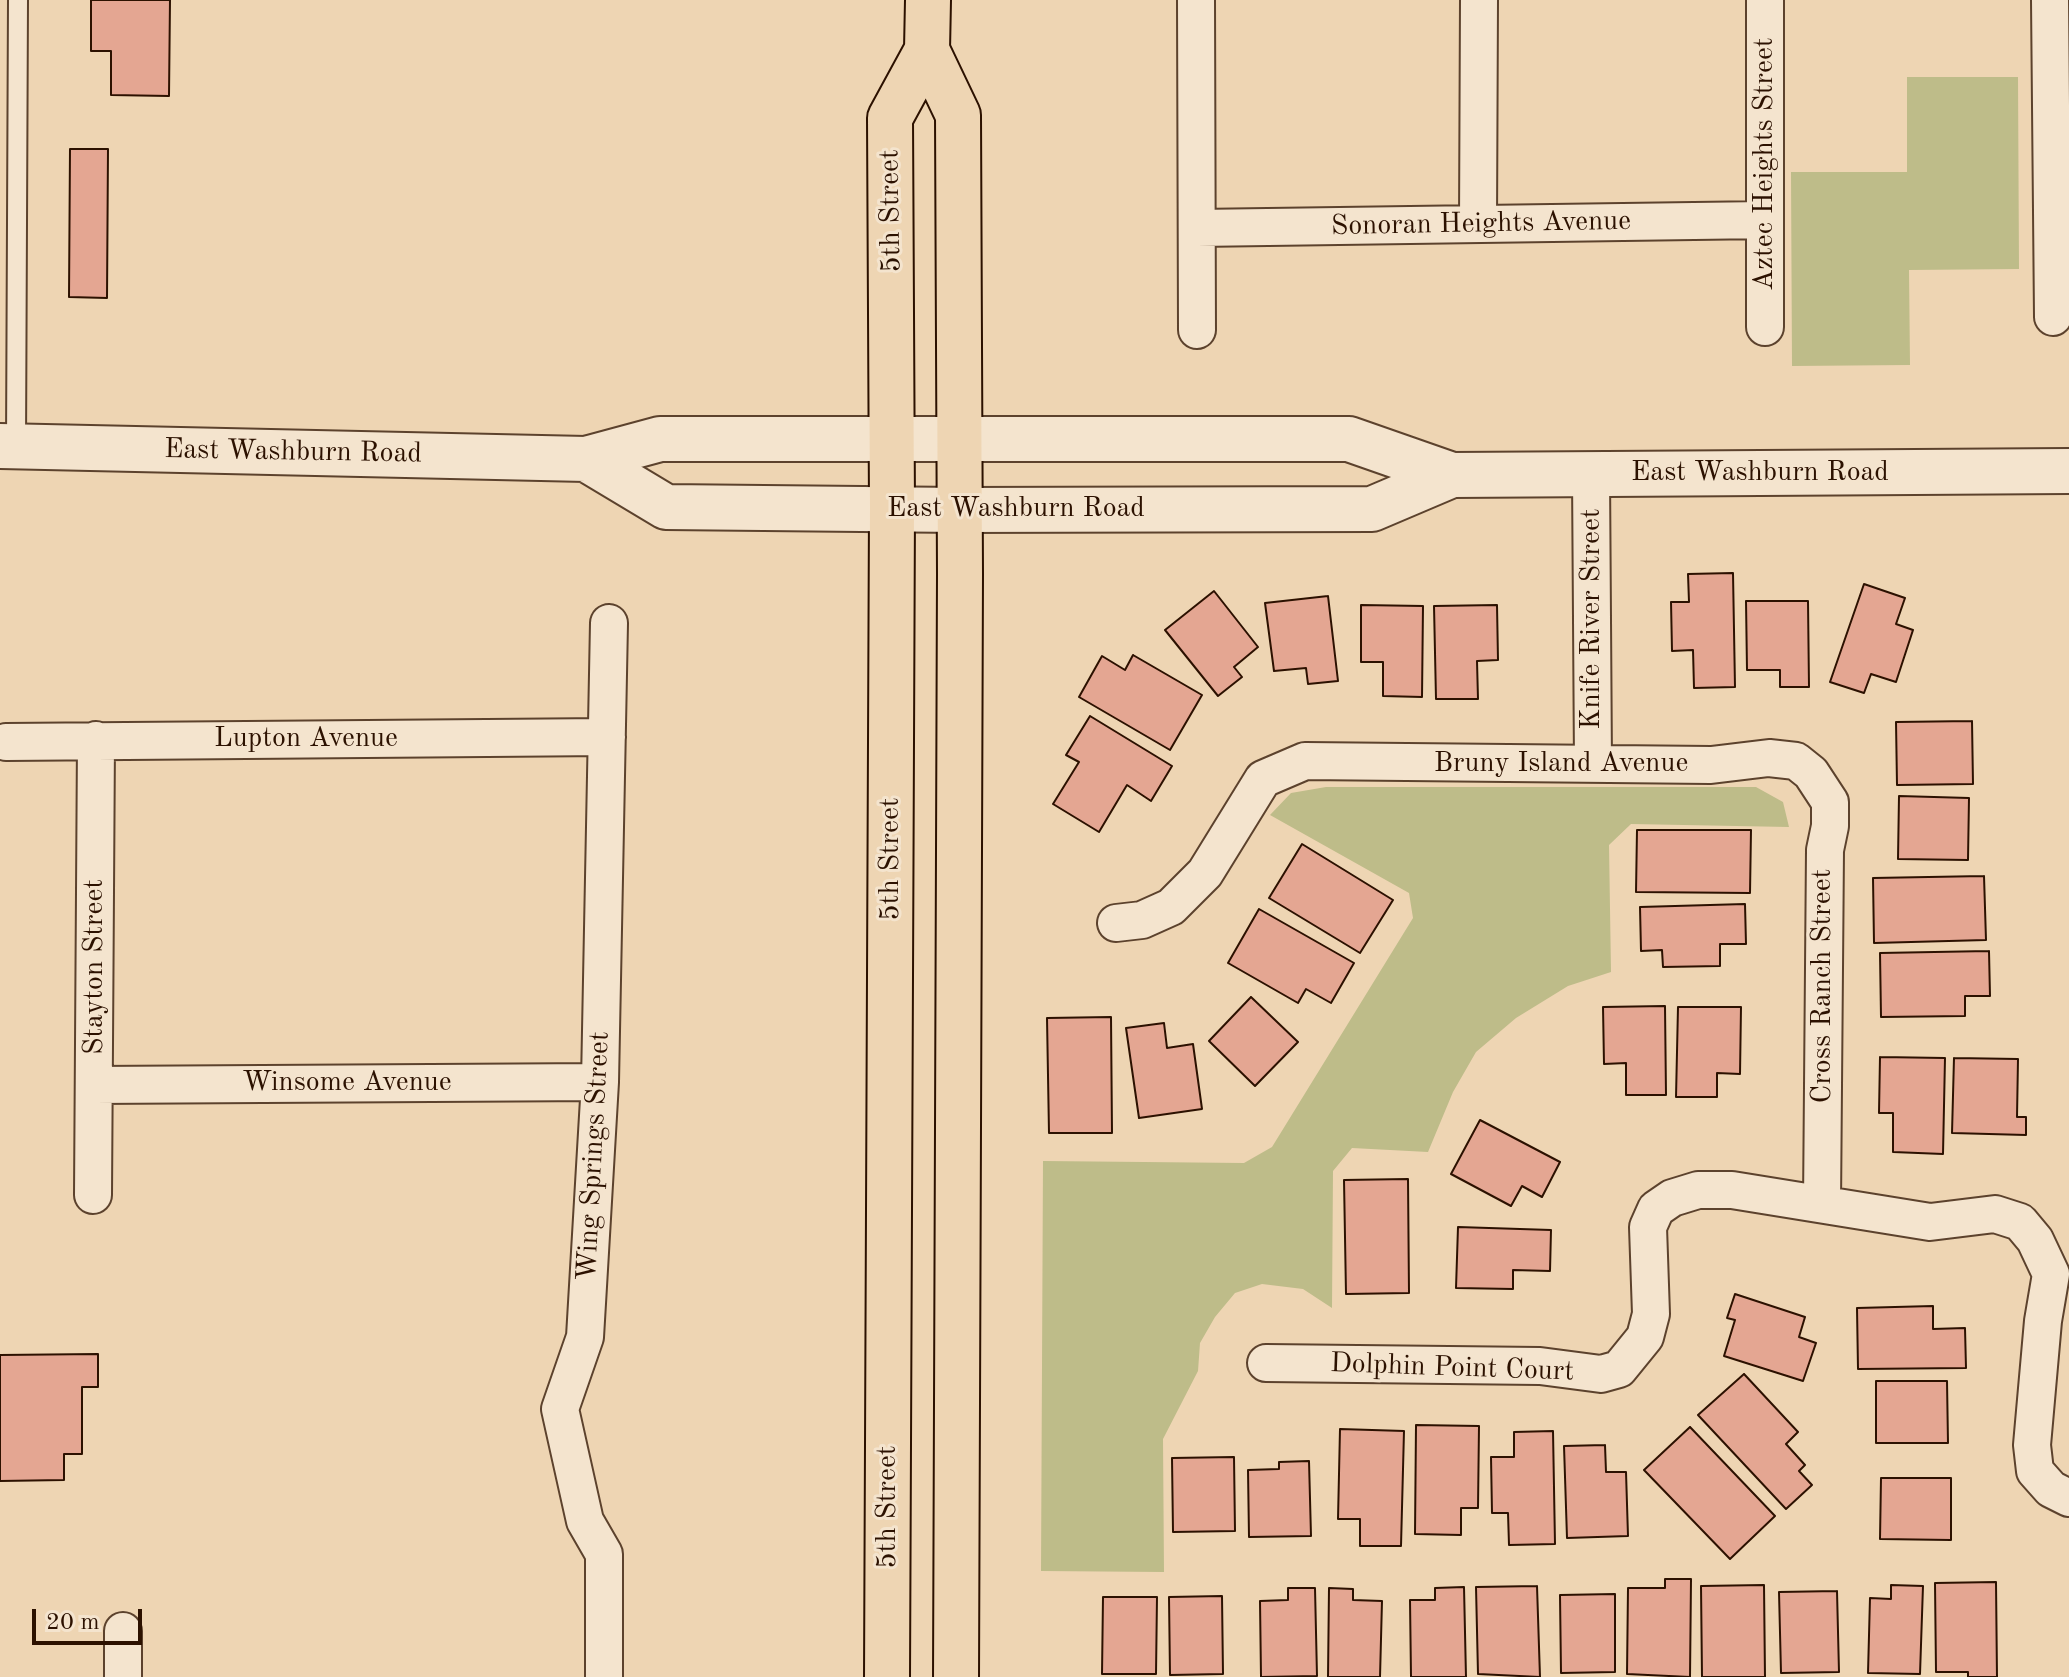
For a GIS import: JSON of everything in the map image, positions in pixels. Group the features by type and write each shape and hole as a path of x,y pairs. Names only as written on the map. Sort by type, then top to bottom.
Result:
{"main road":[{"name":"5th Street","path":"928,0 927,50 958,115 960,510 956,1677"},
{"name":"5th Street","path":"887,1677 892,508 890,118 927,50"}],"street":[{"path":"1196,0 1197,330"},
{"path":"1478,223 1479,0"},
{"name":"Aztec Heights Street","path":"1765,0 1765,327"},
{"path":"2050,0 2061,220 2053,317"},
{"name":"Sonoran Heights Avenue","path":"1197,228 1765,220"},
{"name":"East Washburn Road","path":"8,446 586,459 660,439 1349,439 1452,475 2069,471"},
{"name":"East Washburn Road","path":"586,459 666,507 1372,509 1452,475"},
{"name":"Knife River Street","path":"1591,474 1593,764"},
{"name":"Wing Springs Street","path":"604,1677 604,1554 585,1521 560,1409 585,1337 600,1082 609,623"},
{"name":"Lupton Avenue","path":"6,742 607,737"},
{"name":"Stayton Street","path":"93,1195 96,740"},
{"name":"Bruny Island Avenue","path":"1116,923 1142,920 1171,907 1205,873 1263,779 1305,761 1711,765 1769,758 1796,761 1811,773"},
{"name":"Cross Ranch Street","path":"1811,773 1830,802 1830,826 1825,850 1822,1204"},
{"name":"Winsome Avenue","path":"94,1085 600,1082"},
{"name":"Dolphin Point Court","path":"1266,1363 1540,1366 1601,1374 1619,1369 1645,1337 1651,1314 1648,1227 1656,1209 1672,1198 1698,1190 1732,1190 1822,1204"},
{"path":"1822,1204 1930,1222 1995,1214 2020,1222 2035,1240 2051,1274 2043,1321 2032,1445 2035,1471 2060,1494"},
{"path":"123,1631 123,1677"}],"lane":[{"path":"8,446 18,0"}],"shaded area":[{"path":"1907,77 2018,77 2019,269 1909,270 1910,365 1792,366 1791,172 1907,172"},
{"path":"1326,787 1756,787 1783,802 1789,827 1631,824 1609,845 1611,972 1568,986 1516,1018 1476,1052 1453,1092 1428,1152 1352,1148 1333,1171 1332,1308 1303,1289 1262,1284 1235,1293 1215,1317 1200,1343 1198,1371 1163,1439 1164,1572 1041,1571 1043,1161 1244,1163 1272,1147 1413,918 1409,893 1270,815 1291,793"}],"building":[{"path":"91,0 170,0 169,96 111,95 111,51 91,51"},
{"path":"70,149 108,149 107,298 69,297"},
{"path":"1733,573 1735,687 1694,688 1693,650 1672,651 1671,602 1689,602 1688,574"},
{"path":"1864,584 1905,598 1896,624 1913,630 1896,682 1871,674 1864,693 1830,682"},
{"path":"1214,591 1258,647 1234,667 1242,677 1218,696 1165,630"},
{"path":"1328,596 1338,681 1308,684 1306,668 1274,671 1265,603"},
{"path":"1746,601 1808,601 1809,687 1780,687 1780,670 1747,670"},
{"path":"1361,605 1423,606 1422,697 1383,696 1383,662 1361,662"},
{"path":"1497,605 1498,660 1477,661 1478,699 1436,699 1434,606"},
{"path":"1133,655 1202,695 1170,750 1079,697 1102,656 1125,670"},
{"path":"1090,716 1172,766 1151,801 1127,785 1099,832 1053,804 1079,762 1066,755"},
{"path":"1972,721 1973,784 1897,785 1896,722"},
{"path":"1899,796 1969,798 1968,860 1898,859"},
{"path":"1637,830 1751,830 1750,893 1636,892"},
{"path":"1302,844 1393,900 1360,953 1269,898"},
{"path":"1984,876 1986,940 1874,943 1873,878"},
{"path":"1745,904 1746,944 1720,944 1720,966 1663,967 1662,950 1641,951 1640,907"},
{"path":"1259,909 1354,963 1331,1003 1306,989 1298,1003 1228,963"},
{"path":"1989,951 1990,996 1965,996 1965,1016 1881,1017 1880,953"},
{"path":"1251,997 1298,1042 1255,1086 1209,1041"},
{"path":"1665,1006 1666,1095 1626,1095 1626,1063 1604,1064 1603,1007"},
{"path":"1678,1007 1741,1007 1740,1074 1717,1073 1717,1097 1676,1097"},
{"path":"1111,1017 1112,1133 1049,1133 1047,1018"},
{"path":"1164,1023 1167,1048 1193,1044 1202,1109 1139,1118 1126,1028"},
{"path":"1880,1057 1945,1058 1943,1154 1893,1152 1893,1113 1879,1113"},
{"path":"1954,1058 2018,1059 2017,1117 2026,1117 2026,1135 1952,1133"},
{"path":"1480,1120 1560,1162 1542,1197 1522,1186 1511,1206 1451,1174"},
{"path":"1408,1179 1409,1293 1346,1294 1344,1180"},
{"path":"1458,1227 1551,1230 1550,1271 1513,1270 1513,1289 1456,1288"},
{"path":"1735,1294 1805,1317 1799,1337 1816,1343 1803,1381 1724,1356 1735,1320 1727,1318"},
{"path":"1933,1306 1933,1329 1965,1328 1966,1368 1858,1369 1857,1308"},
{"path":"98,1354 98,1387 82,1387 82,1454 64,1454 64,1480 0,1481 0,1355"},
{"path":"1744,1374 1798,1432 1786,1444 1805,1465 1799,1471 1812,1485 1786,1509 1698,1415"},
{"path":"1876,1381 1947,1381 1948,1443 1876,1443"},
{"path":"1416,1425 1479,1426 1478,1508 1461,1508 1461,1535 1415,1534"},
{"path":"1690,1427 1775,1516 1730,1559 1644,1470"},
{"path":"1340,1429 1404,1431 1401,1546 1360,1546 1360,1519 1338,1519"},
{"path":"1553,1431 1555,1544 1509,1545 1508,1513 1492,1513 1491,1457 1514,1457 1514,1432"},
{"path":"1605,1445 1606,1472 1626,1472 1628,1536 1567,1538 1564,1446"},
{"path":"1234,1457 1235,1531 1173,1532 1172,1458"},
{"path":"1309,1461 1311,1536 1249,1537 1248,1470 1279,1469 1279,1462"},
{"path":"1881,1478 1951,1478 1951,1540 1880,1539"},
{"path":"1665,1579 1691,1579 1690,1677 1627,1674 1628,1588 1665,1588"},
{"path":"1996,1582 1997,1677 1968,1677 1968,1672 1936,1672 1935,1583"},
{"path":"1764,1585 1765,1677 1702,1677 1701,1586"},
{"path":"1891,1585 1923,1586 1920,1674 1868,1673 1870,1598 1891,1599"},
{"path":"1537,1586 1540,1677 1478,1674 1476,1587"},
{"path":"1464,1587 1466,1677 1411,1677 1410,1600 1435,1600 1435,1588"},
{"path":"1288,1588 1315,1588 1317,1676 1261,1677 1260,1601 1288,1600"},
{"path":"1329,1588 1353,1589 1353,1600 1382,1601 1380,1677 1328,1677"},
{"path":"1837,1591 1839,1672 1781,1673 1779,1592"},
{"path":"1615,1594 1615,1672 1561,1673 1560,1595"},
{"path":"1222,1596 1223,1674 1170,1675 1169,1597"},
{"path":"1103,1597 1157,1597 1156,1674 1102,1674"}]}
